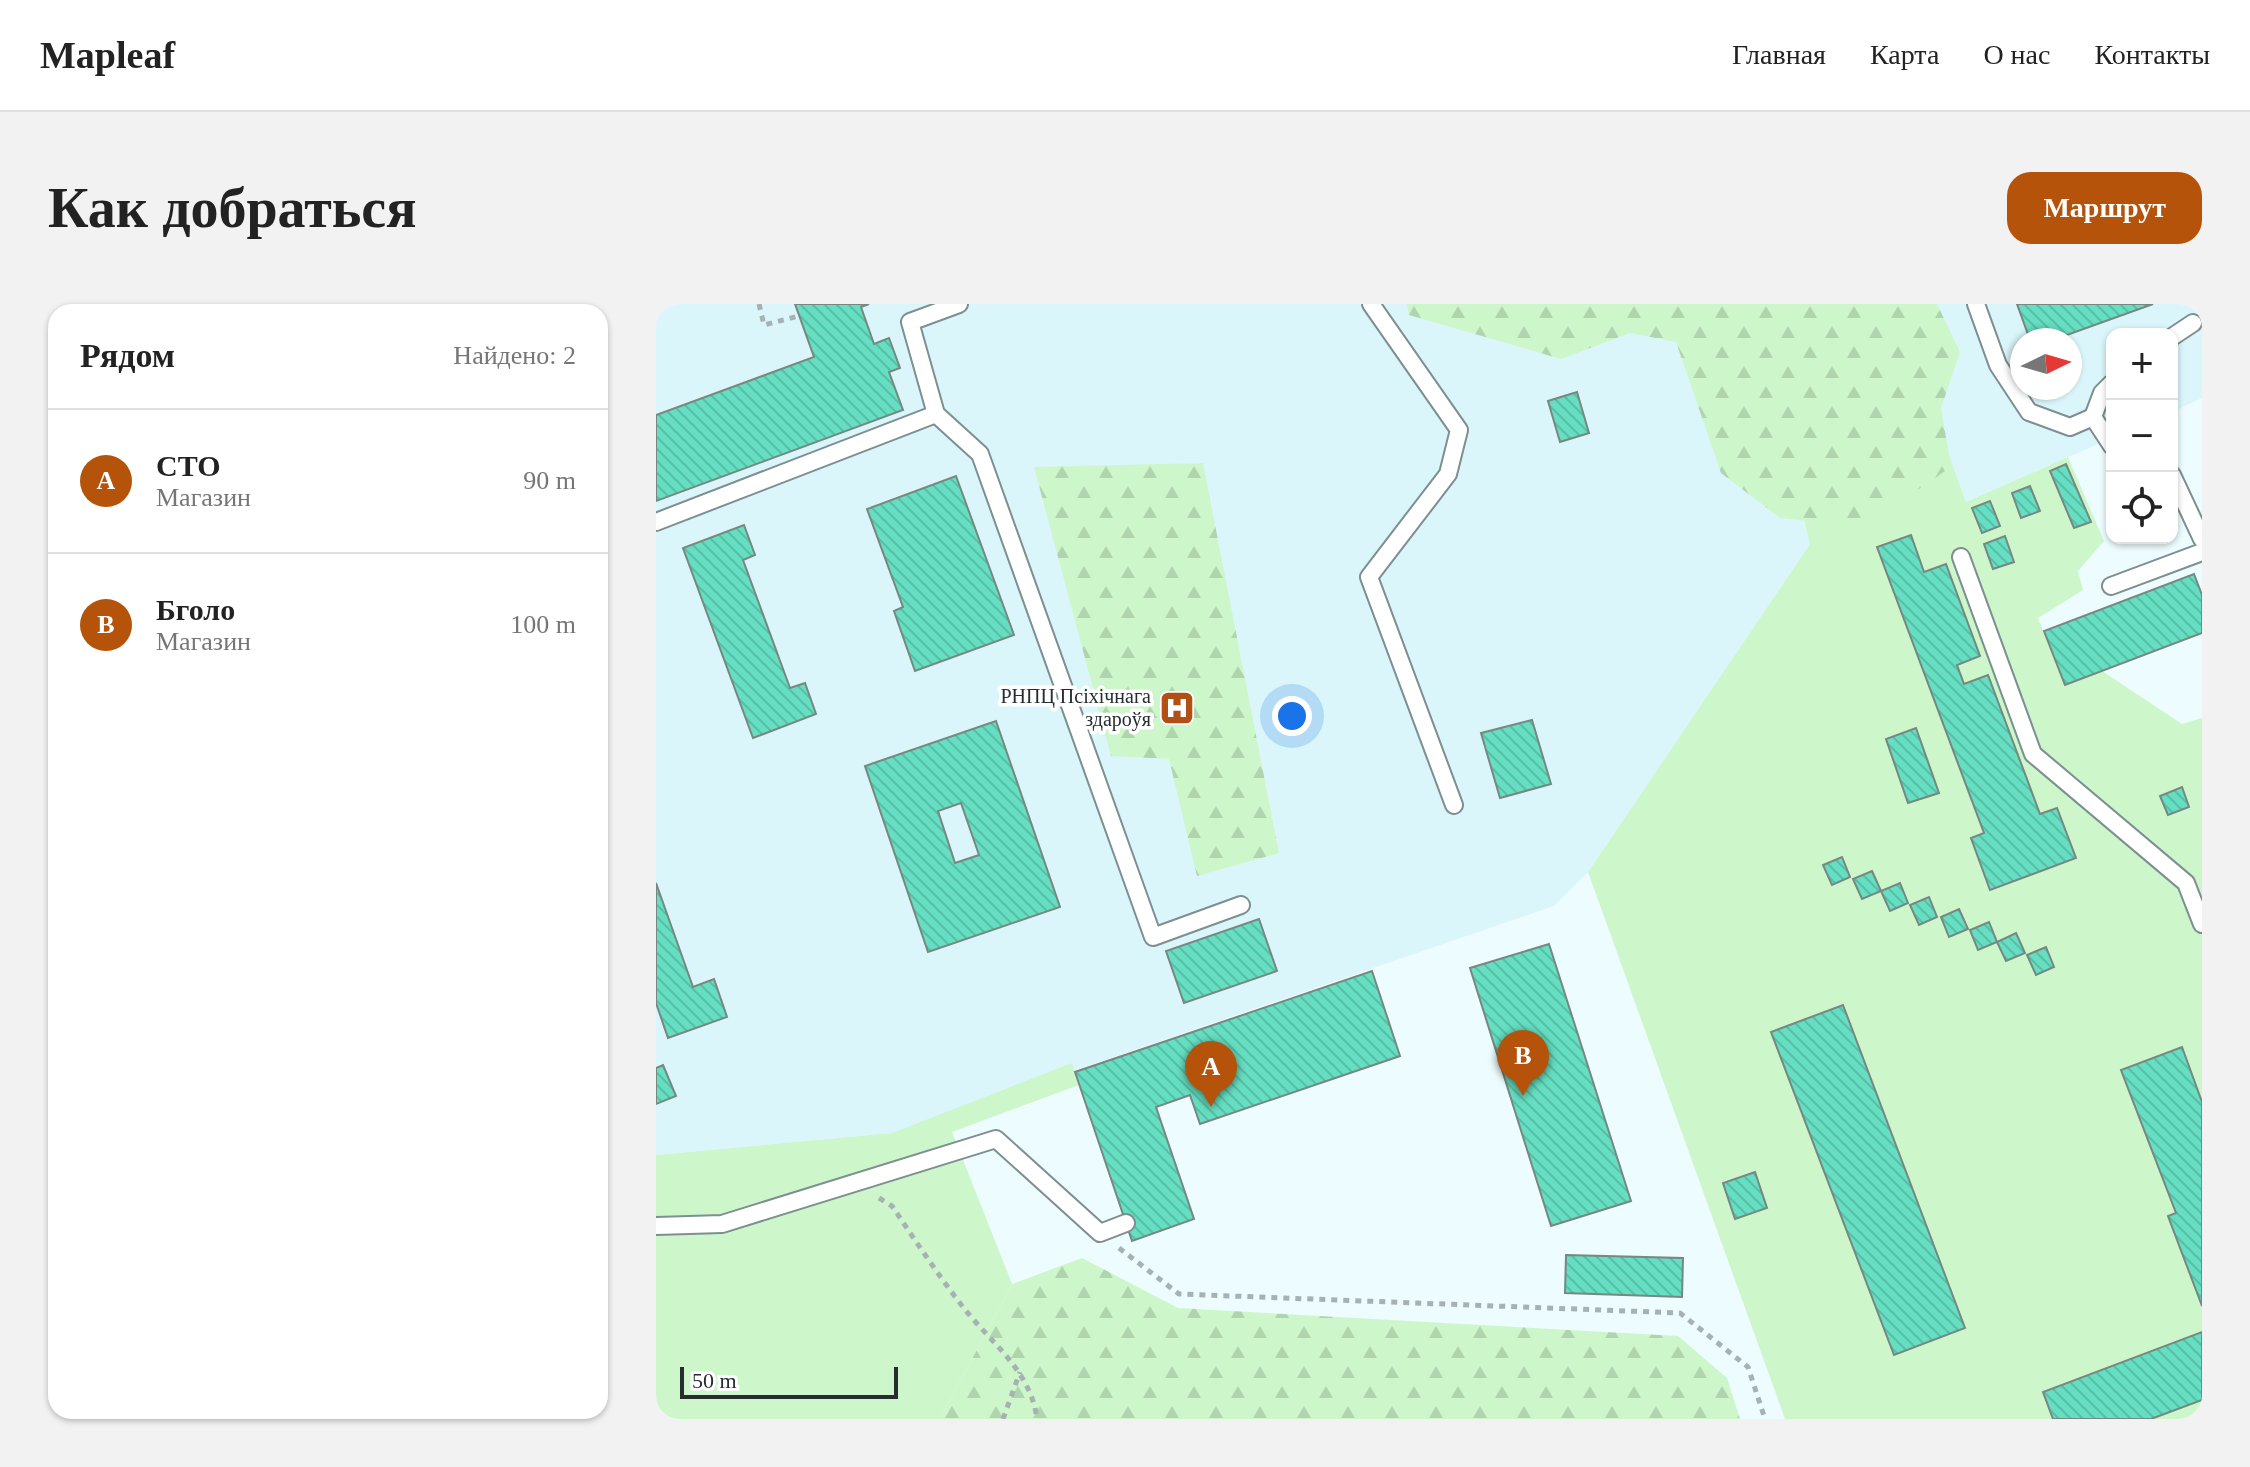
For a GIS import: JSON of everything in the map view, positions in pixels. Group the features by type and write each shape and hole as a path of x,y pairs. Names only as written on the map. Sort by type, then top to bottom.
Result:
{"lane":[{"path":"959,304 910,322 936,414 980,454 1153,937 1241,905"},
{"path":"1371,304 1459,430 1448,474 1369,577 1454,805"},
{"path":"1976,304 1998,365 2029,412 2070,427 2093,417 2106,389"},
{"path":"2178,333 2193,323"},
{"path":"656,522 936,414"},
{"path":"2093,417 2106,437"},
{"path":"2178,488 2202,539"},
{"path":"2111,586 2202,552"},
{"path":"1961,557 2033,754 2186,883 2202,924"},
{"path":"656,1226 722,1224 996,1139 1100,1233 1126,1223"}],"path":[{"path":"759,304 764,325 799,316"},
{"path":"854,1183 892,1206 964,1309 1020,1372 1035,1403 1037,1419"},
{"path":"1100,1233 1179,1294 1680,1313 1748,1367 1765,1419"},
{"path":"1003,1419 1020,1372"}],"shaded area":[{"name":"РНПЦ Псіхічнага здароўя","path":"656,304 2202,304 2202,398 2178,409 2178,328 2106,328 2106,441 1966,502 1932,411 1810,544 1588,872 1554,906 892,1133 656,1155"}],"green space":[{"path":"1407,304 1937,304 1960,352 1941,408 1951,467 1906,498 1851,526 1780,518 1721,473 1676,342 1630,333 1561,359 1409,315"},
{"path":"1933,411 1966,502 2068,457 2104,541 2078,571 2083,590 2038,618 2065,685 2102,671 2182,724 2202,718 2202,1419 1785,1419 1588,872 1810,544 1794,477"},
{"path":"1203,463 1279,853 1197,876 1169,759 1111,756 1034,467"},
{"path":"1072,1063 1079,1085 952,1132 1012,1284 940,1419 656,1419 656,1155 892,1133"},
{"path":"1082,1258 1178,1308 1678,1336 1727,1378 1740,1419 940,1419 1012,1284"}],"building":[{"path":"795,304 869,304 861,307 874,344 889,338 900,368 889,372 903,410 656,501 656,415 814,357"},
{"path":"2017,304 2153,304 2082,330 2026,328"},
{"path":"1577,392 1589,433 1560,442 1548,401"},
{"path":"2066,464 2091,522 2074,528 2050,471"},
{"path":"956,476 1014,635 915,671 894,611 903,607 867,509"},
{"path":"2030,486 2040,511 2021,518 2012,493"},
{"path":"1990,501 2000,526 1982,533 1972,508"},
{"path":"744,525 755,555 743,560 790,688 805,683 816,714 753,738 683,548"},
{"path":"1911,535 1924,572 1946,564 1980,656 1957,665 1964,684 1988,675 2040,814 2057,808 2076,858 1990,890 1971,838 1984,833 1877,547"},
{"path":"2005,536 2014,562 1993,569 1984,544"},
{"path":"2194,574 2202,595 2202,633 2065,685 2044,631"},
{"path":"1532,720 1551,784 1500,798 1481,733"},
{"path":"996,721 1060,907 928,952 865,766","holes":["961,803 979,855 955,863 938,811"]},
{"path":"1916,728 1939,793 1908,803 1886,739"},
{"path":"2182,787 2189,807 2168,815 2160,796"},
{"path":"1842,857 1850,877 1832,885 1823,865"},
{"path":"1872,871 1881,891 1862,899 1853,879"},
{"path":"656,883 693,987 714,979 727,1017 668,1038 656,1003"},
{"path":"1900,883 1908,903 1890,911 1881,891"},
{"path":"1929,897 1937,917 1919,925 1910,905"},
{"path":"1959,909 1968,929 1949,937 1941,917"},
{"path":"1259,919 1277,971 1184,1003 1166,951"},
{"path":"1989,922 1997,942 1978,950 1970,930"},
{"path":"2016,933 2025,953 2006,961 1997,942"},
{"path":"1549,944 1631,1201 1551,1226 1470,968"},
{"path":"2046,947 2054,967 2036,975 2027,955"},
{"path":"1372,971 1400,1056 1200,1124 1190,1095 1156,1107 1194,1219 1132,1241 1075,1072"},
{"path":"1843,1005 1965,1328 1894,1355 1771,1032"},
{"path":"2182,1047 2202,1102 2202,1306 2168,1216 2176,1213 2121,1070"},
{"path":"663,1065 676,1096 656,1104 656,1068"},
{"path":"1755,1172 1767,1208 1735,1219 1723,1183"},
{"path":"1566,1255 1683,1258 1682,1297 1565,1293"},
{"path":"2202,1332 2202,1400 2151,1419 2053,1419 2043,1392"}],"place":[{"name":"РНПЦ Псіхічнага здароўя","path":"1177,708"},
{"name":"Бголо","path":"1523,1096"},
{"name":"СТО","path":"1211,1107"}]}
